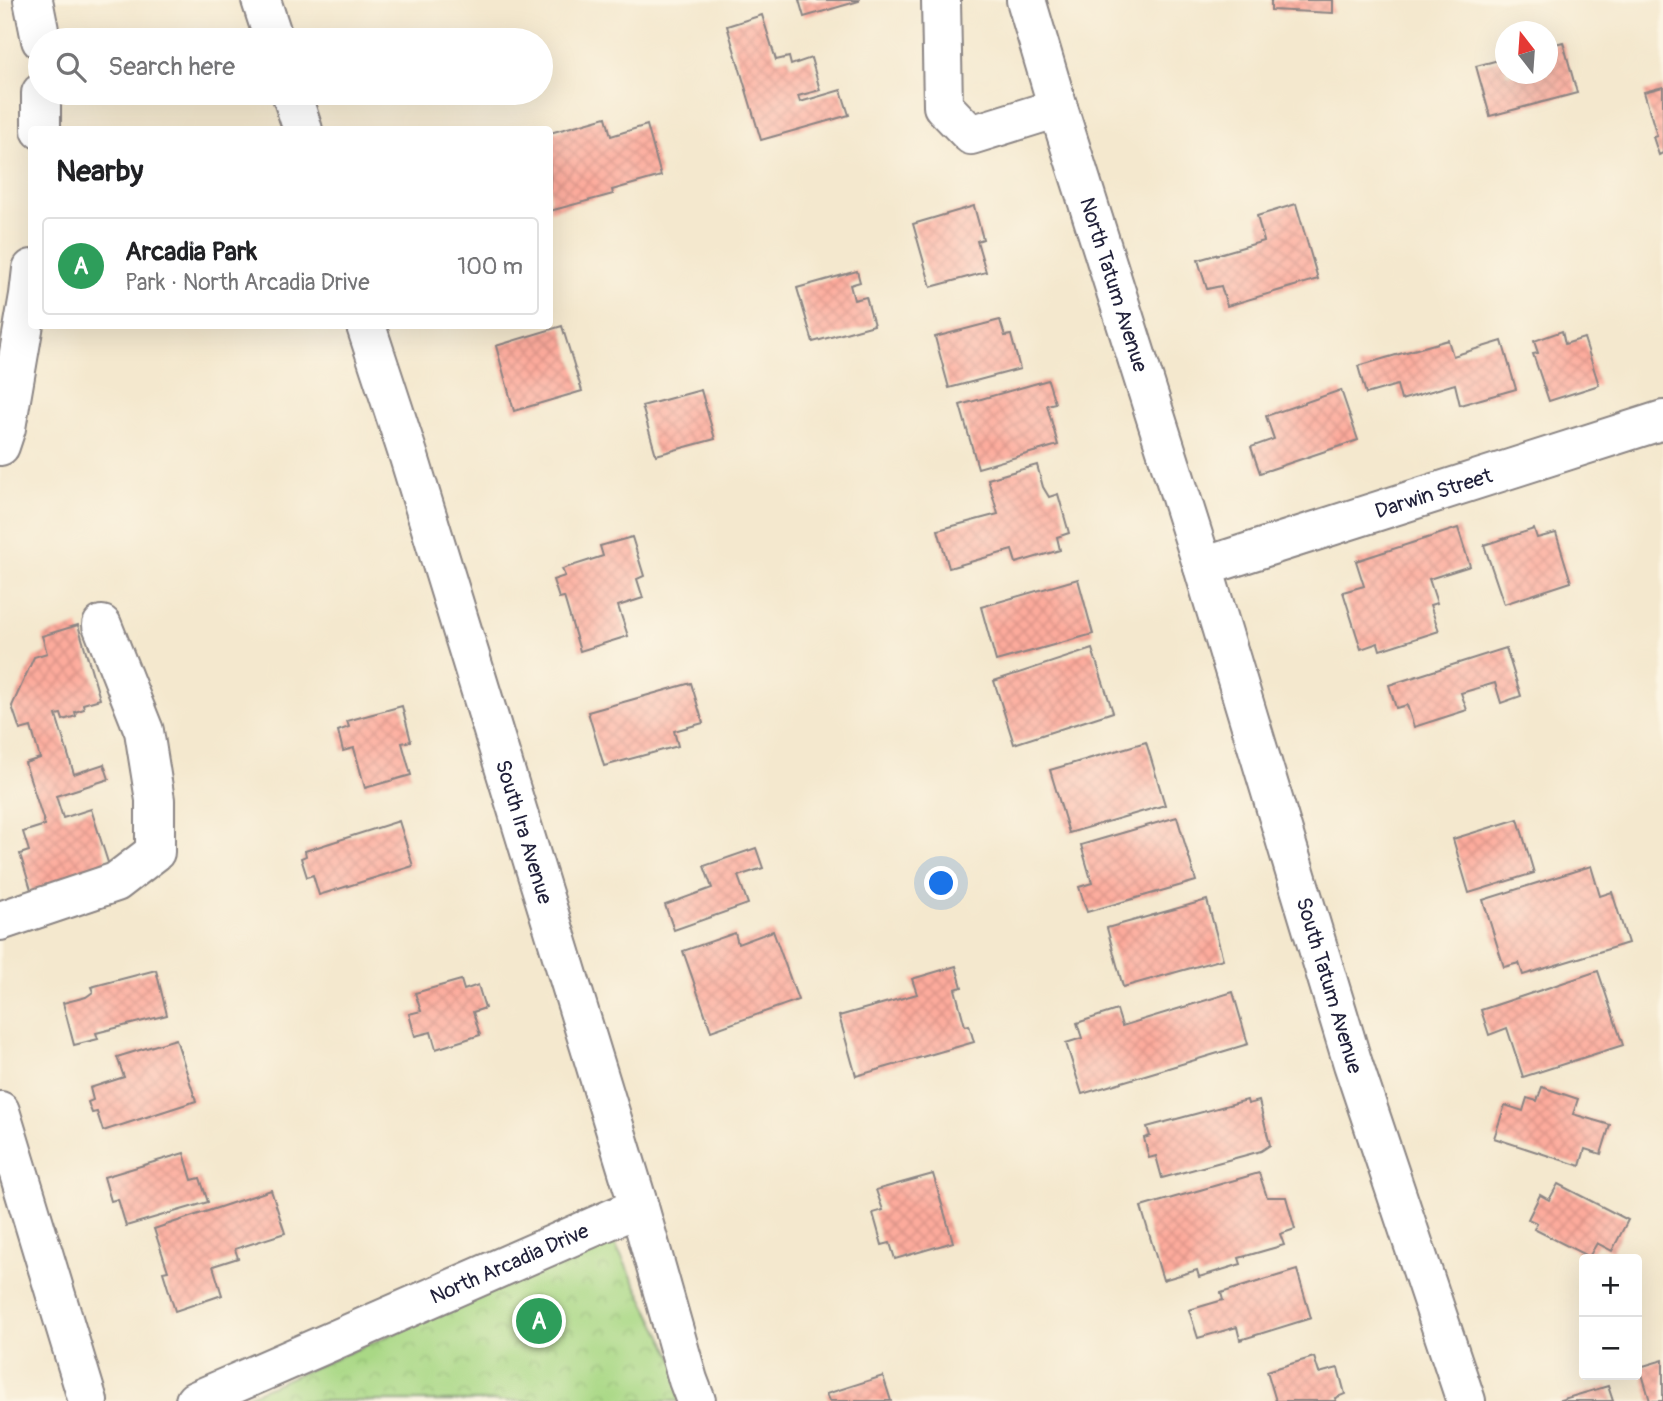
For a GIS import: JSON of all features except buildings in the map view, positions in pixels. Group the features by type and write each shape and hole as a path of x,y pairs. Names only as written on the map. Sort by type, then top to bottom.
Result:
{"street":[{"path":"33,0 39,28"},
{"path":"263,0 271,28"},
{"path":"941,0 943,106 971,135 1058,108"},
{"name":"North Tatum Avenue","path":"1026,0 1203,567"},
{"path":"41,105 41,126"},
{"path":"295,105 302,126"},
{"path":"0,446 28,301"},
{"name":"South Ira Avenue","path":"367,329 639,1208"},
{"name":"Darwin Street","path":"1203,567 1663,420"},
{"name":"South Tatum Avenue","path":"1203,567 1353,1064 1466,1401"},
{"path":"0,921 116,882 155,852 155,800 144,731 102,625"},
{"path":"0,1111 88,1401"},
{"path":"639,1208 696,1401"},
{"name":"North Arcadia Drive","path":"195,1401 639,1208"}],"green space":[{"path":"613,1240 695,1401 235,1401"}],"place":[{"name":"Arcadia Park","path":"539,1321"}]}
